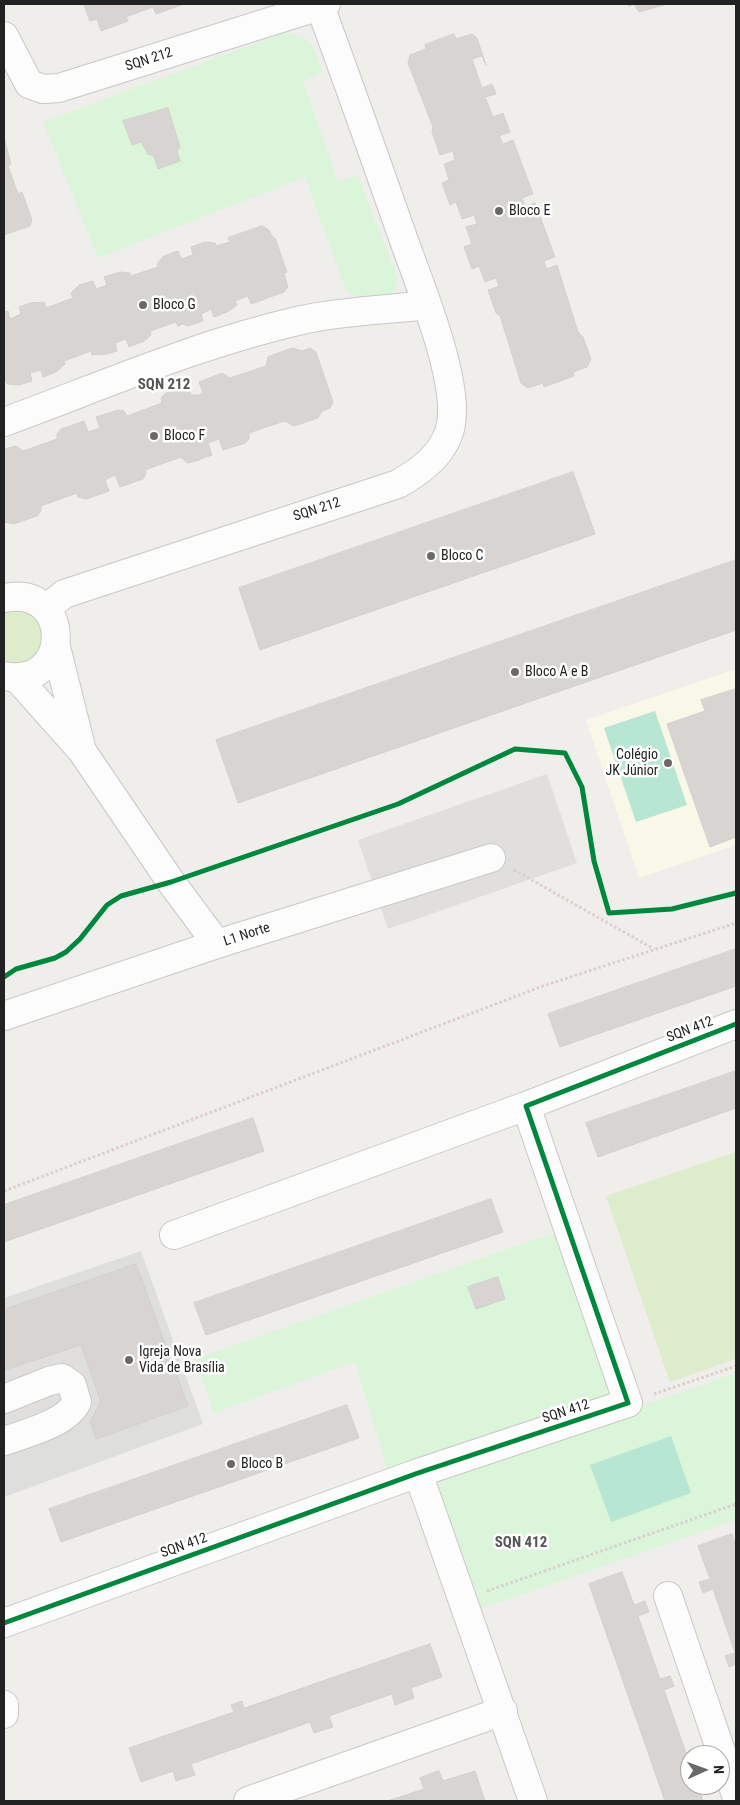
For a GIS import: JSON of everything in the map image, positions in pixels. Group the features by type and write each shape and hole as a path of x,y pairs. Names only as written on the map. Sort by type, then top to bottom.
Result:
{"street":[{"name":"SQN 212","path":"4,36 29,84 36,88 51,89 80,82 323,5 427,305 450,384 452,409 451,426 440,450 421,471 398,484 64,594 46,609"},
{"path":"4,422 181,356 246,334 304,319 427,305"},
{"path":"4,598 27,597 46,609 54,620 57,633 56,646 51,659 42,669 30,675 10,677"},
{"path":"56,646 82,751"},
{"path":"10,677 82,751 171,882 217,944"},
{"name":"L1 Norte","path":"4,1016 217,944 491,858"},
{"name":"SQN 412","path":"174,1235 526,1106 736,1024"},
{"path":"526,1106 628,1403"},
{"path":"4,1400 49,1381 62,1378 72,1385 77,1402 73,1411 64,1416 38,1429 4,1441"},
{"name":"SQN 412","path":"4,1623 418,1473 628,1403"},
{"path":"418,1473 533,1801"},
{"path":"668,1596 736,1794"},
{"path":"4,1705 4,1714"},
{"path":"248,1801 503,1711"}],"path":[{"path":"491,858 655,950"},
{"path":"4,1191 543,986 736,923"},
{"path":"628,1403 736,1366"},
{"path":"463,1599 736,1504"}],"shaded area":[{"name":"Colégio JK Júnior","path":"736,669 736,845 639,878 586,720"},
{"path":"547,774 577,863 388,929 358,840"},
{"path":"141,1251 203,1424 4,1497 4,1298"},
{"path":"73,1344 100,1418 4,1453 4,1369"}],"green space":[{"path":"284,33 302,37 314,50 323,72 303,81 338,182 358,175 398,279 394,294 388,297 368,299 355,296 345,288 305,177 98,258 43,122"},
{"path":"16,610 28,614 36,620 45,642 30,664 4,665 4,613"},
{"path":"655,711 687,805 636,822 604,728"},
{"path":"736,1152 736,1359 670,1382 606,1196"},
{"path":"559,1231 613,1395 388,1472 355,1362 214,1413 195,1359"},
{"path":"736,1373 736,1520 477,1610 432,1478"},
{"path":"671,1436 691,1493 611,1522 590,1465"}],"building":[{"path":"84,4 184,4 156,14 153,7 126,17 128,21 101,31 97,19 90,21"},
{"path":"634,4 668,4 639,12"},
{"name":"Bloco E","path":"454,34 456,39 472,34 477,38 486,65 482,56 472,59 482,88 492,84 496,94 485,97 493,117 503,113 510,132 499,136 503,144 513,140 533,194 522,198 525,206 535,203 555,257 544,261 545,265 547,269 557,265 578,332 583,337 591,359 587,367 573,372 574,376 544,387 543,383 528,388 521,383 500,316 496,313 488,290 499,286 496,278 485,282 479,266 472,269 464,247 472,244 466,227 477,224 474,215 462,219 456,202 450,205 442,183 449,180 444,164 455,160 453,151 440,155 432,132 433,127 408,63 410,55 426,49 425,45"},
{"path":"168,108 180,147 177,151 180,161 158,169 154,156 148,154 141,142 132,145 123,121"},
{"path":"5,141 11,164 8,166 18,194 22,192 32,220 30,226 4,235"},
{"name":"Bloco G","path":"262,226 269,230 273,238 275,238 287,272 284,273 288,287 284,292 251,304 248,296 235,301 237,305 229,311 214,317 211,309 201,314 203,321 188,326 183,324 178,326 176,322 150,331 151,335 144,341 129,347 126,339 115,343 117,351 92,355 91,351 64,361 65,364 56,372 43,377 41,370 30,373 32,381 19,385 7,384 4,381 4,312 8,311 10,319 21,314 19,307 30,303 44,302 46,308 73,298 71,293 79,285 93,281 96,289 107,285 104,277 120,272 130,273 131,276 158,267 157,264 164,256 178,251 181,259 193,255 191,247 205,242 215,243 216,246 230,242 228,238"},
{"name":"Bloco F","path":"293,348 302,351 310,348 316,352 333,402 330,408 322,411 318,418 294,426 285,421 272,425 249,433 249,439 245,443 223,450 219,439 208,443 212,455 187,463 181,457 145,470 146,474 143,479 120,487 115,475 105,480 109,491 86,499 78,497 77,493 41,506 41,511 37,516 14,524 4,522 4,449 16,446 23,451 57,439 57,434 61,429 84,421 88,432 100,428 96,417 118,410 124,411 127,416 162,403 161,398 166,393 188,385 191,395 198,395 203,393 199,382 222,373 230,378 266,366 268,357"},
{"name":"Bloco C","path":"573,472 595,534 260,650 239,588"},
{"name":"Bloco A e B","path":"736,560 736,630 238,803 216,740"},
{"path":"736,689 736,837 710,847 667,724 705,711 701,700"},
{"path":"736,949 736,986 560,1047 548,1014"},
{"path":"736,1071 736,1108 598,1157 586,1123"},
{"path":"253,1118 264,1151 4,1242 4,1205"},
{"path":"491,1199 503,1232 206,1335 194,1303"},
{"name":"Igreja Nova Vida de Brasília","path":"136,1264 188,1406 96,1439 90,1421 101,1402 81,1345 4,1370 4,1310"},
{"path":"498,1277 505,1299 476,1309 468,1287"},
{"name":"Bloco B","path":"347,1405 359,1438 61,1542 49,1509"},
{"path":"732,1534 736,1546 736,1664 729,1667 725,1656 735,1653 713,1589 703,1593 699,1582 710,1579 698,1546"},
{"path":"622,1572 634,1605 645,1601 649,1612 638,1616 660,1679 670,1676 674,1686 664,1690 683,1745 680,1745 680,1795 701,1795 703,1801 665,1801 589,1584"},
{"path":"430,1644 442,1677 411,1688 414,1698 395,1705 392,1694 329,1716 333,1727 314,1733 310,1722 191,1764 195,1775 176,1781 173,1771 141,1782 129,1748 234,1712 231,1705 242,1701 244,1708"},
{"path":"439,1771 443,1781 475,1771 485,1801 387,1801 424,1789 420,1778"}],"cycle path":[{"path":"4,977 16,969 55,958 66,952 80,939 107,905 121,896 171,882 398,804 515,749 565,753 582,787 594,861 609,913 672,909 736,893"},
{"path":"4,1623 418,1473 628,1403 526,1106 736,1024"}],"place":[{"name":"Bloco E","path":"499,211"},
{"name":"Bloco G","path":"143,305"},
{"name":"Bloco F","path":"154,436"},
{"name":"Bloco C","path":"431,556"},
{"name":"Bloco A e B","path":"515,672"},
{"name":"Colégio JK Júnior","path":"668,763"},
{"name":"Igreja Nova Vida de Brasília","path":"129,1360"},
{"name":"Bloco B","path":"231,1464"}],"district":[{"name":"SQN 212","path":"164,385"},
{"name":"SQN 412","path":"521,1543"}]}
